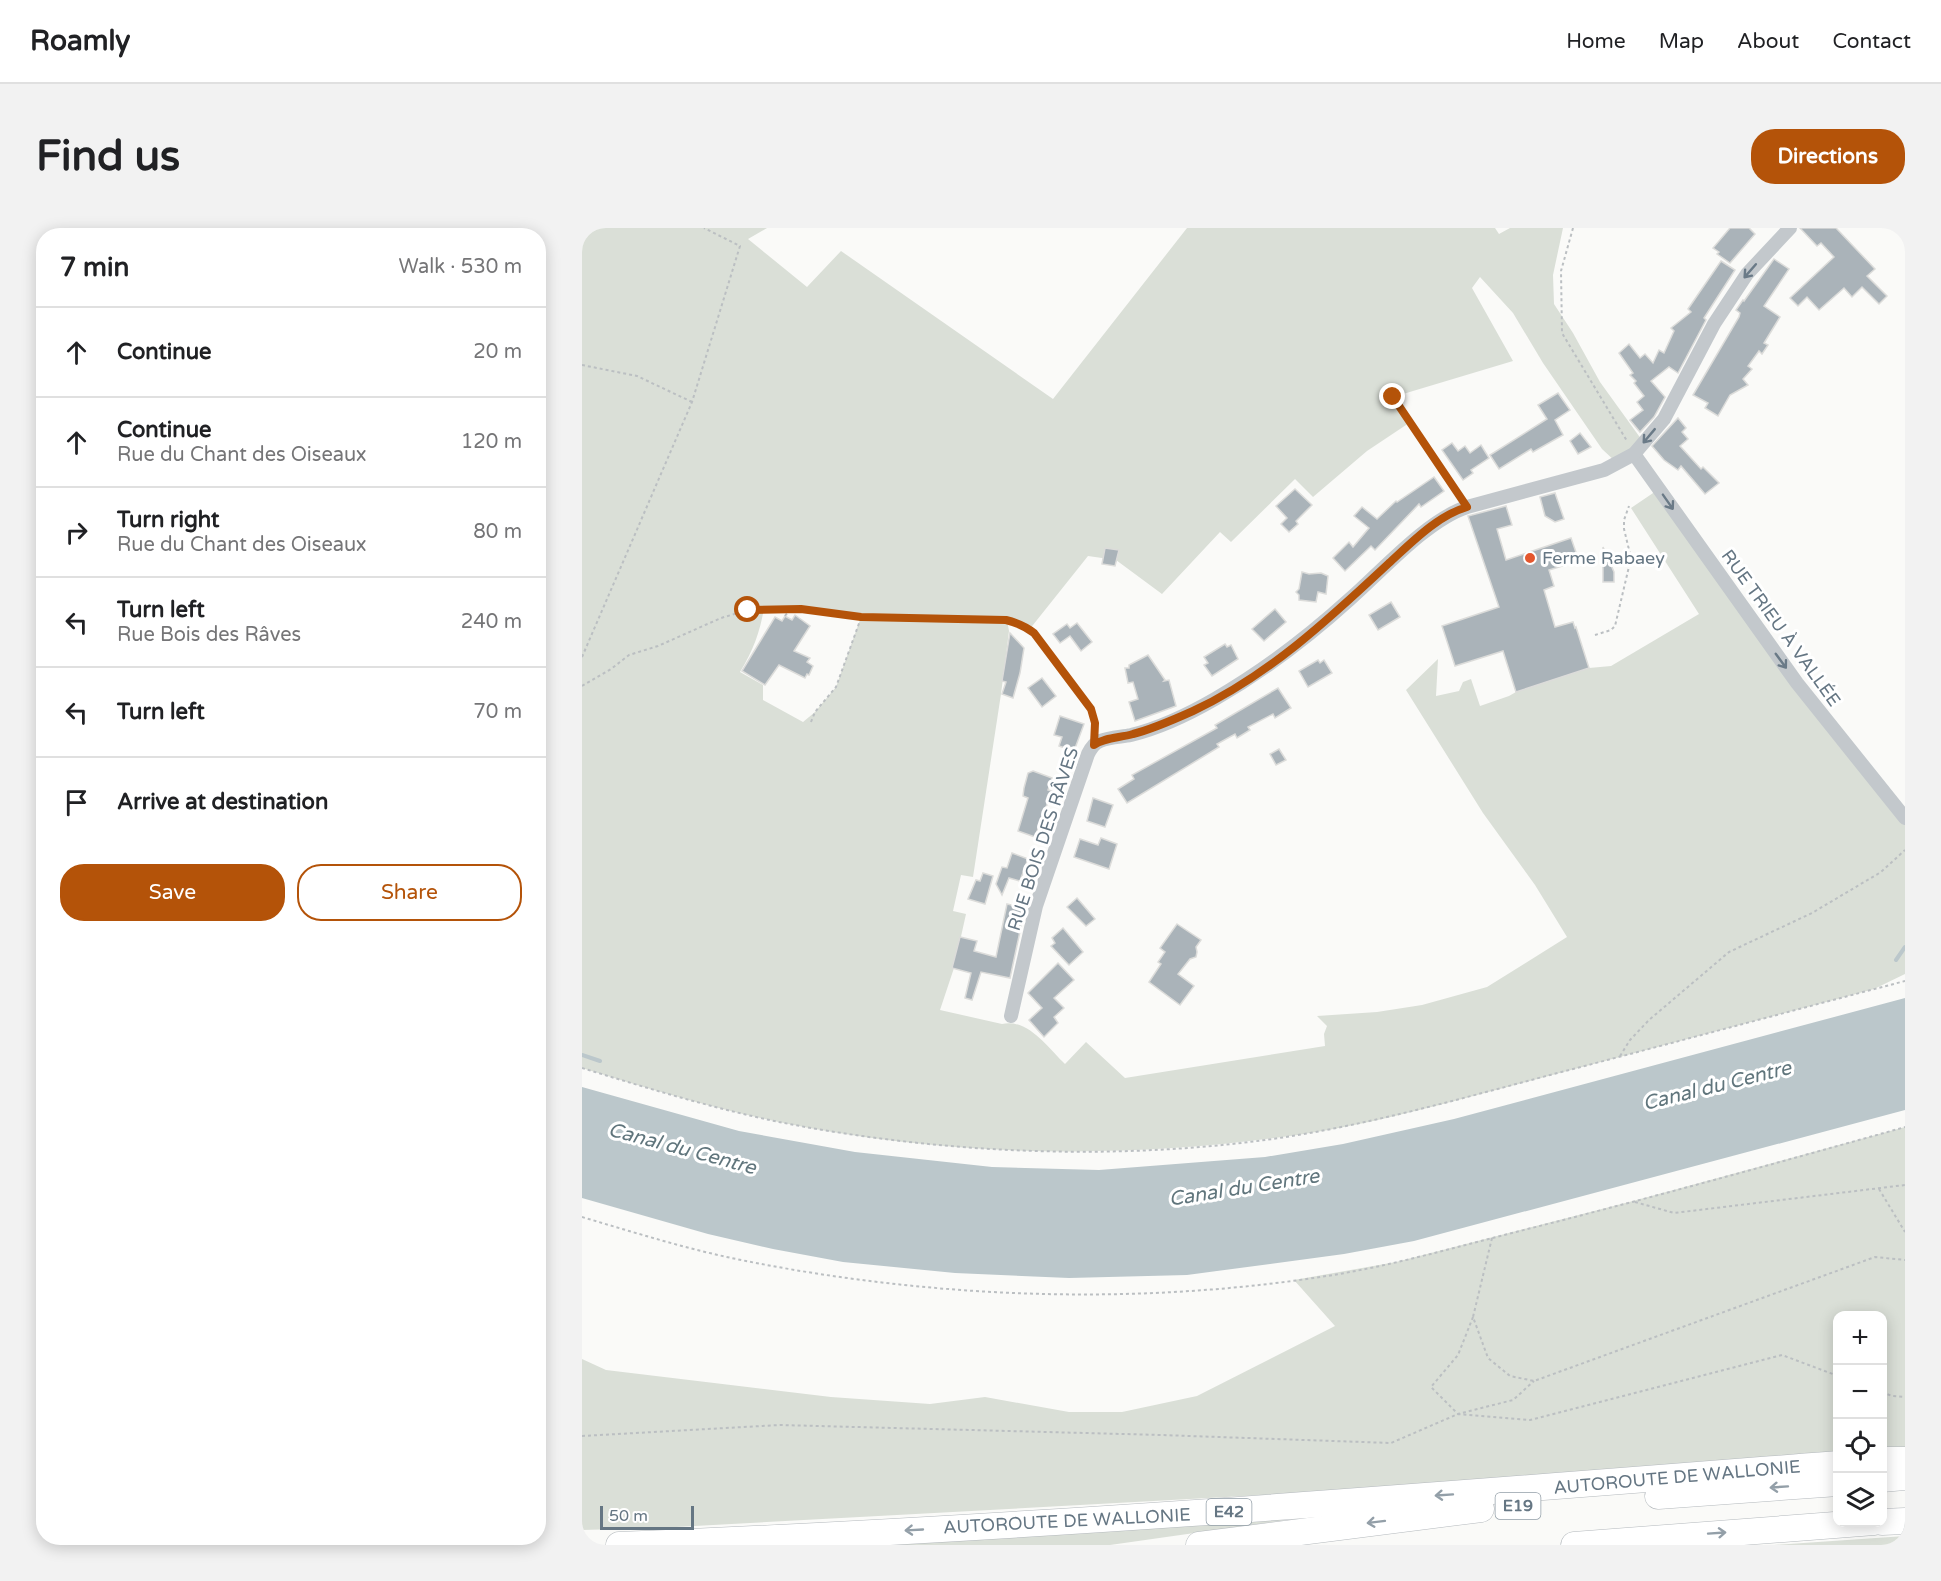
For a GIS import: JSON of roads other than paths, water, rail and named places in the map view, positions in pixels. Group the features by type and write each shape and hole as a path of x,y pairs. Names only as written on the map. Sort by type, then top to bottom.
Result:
{"highway":[{"path":"1887,1460 1905,1460"},
{"name":"AUTOROUTE DE WALLONIE","path":"619,1545 1230,1512 1833,1464"},
{"path":"1887,1479 1905,1477"},
{"name":"E19","path":"1199,1545 1479,1509 1833,1483"},
{"path":"1887,1522 1905,1521"},
{"path":"1575,1545 1833,1525"}],"street":[{"name":"RUE BOIS DES RÂVES","path":"1011,1016 1036,906 1088,754 1094,745 1101,741 1144,731 1195,710 1276,661 1351,598 1404,549 1449,514 1467,507 1604,470 1634,454 1664,419 1714,324 1747,274 1790,228"},
{"name":"RUE TRIEU À VALLÉE","path":"1634,454 1803,691 1905,818"}],"water":[{"name":"Canal du Centre","path":"1905,998 1905,1110 1414,1241 1344,1254 1187,1275 1069,1278 955,1273 843,1262 773,1249 708,1234 582,1198 582,1087 739,1131 855,1152 992,1167 1099,1170 1265,1157 1343,1144 1454,1119"}],"waterway":[{"path":"1896,960 1905,947"},
{"path":"582,1055 600,1061"}],"place":[{"name":"Ferme Rabaey","path":"1530,558"}]}
